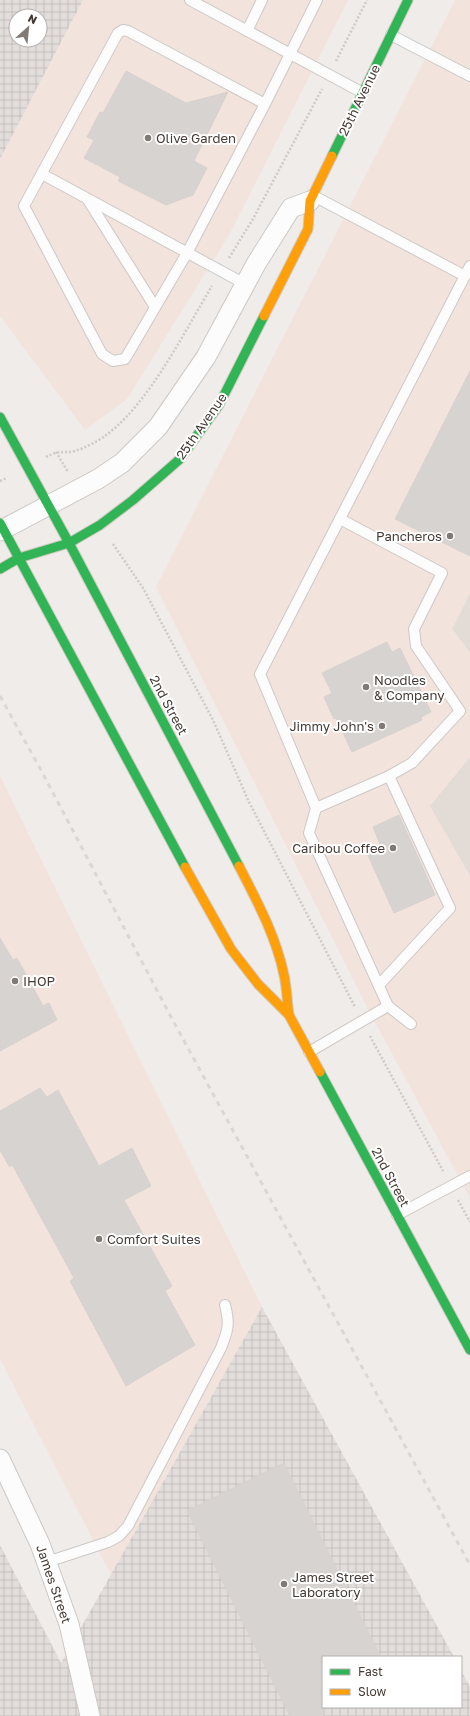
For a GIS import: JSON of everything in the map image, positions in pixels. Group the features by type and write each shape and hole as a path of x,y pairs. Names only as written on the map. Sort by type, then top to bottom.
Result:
{"main road":[{"name":"25th Avenue","path":"0,569 19,558 69,543 100,525 133,500 180,459 219,405 308,229 311,198 408,0"},
{"name":"2nd Street","path":"0,417 69,543 258,904 273,936 282,969 289,1016"},
{"name":"2nd Street","path":"1,528 19,558 162,826 231,949 258,984 289,1016 470,1350"}],"street":[{"path":"1,528 98,479 122,463 158,427 206,357 245,284 291,208 311,198"},
{"name":"James Street","path":"0,1459 40,1544 69,1624 90,1716"}],"lane":[{"path":"190,0 363,93"},
{"path":"247,31 262,0"},
{"path":"265,104 128,31 123,30 118,33 24,206 102,354 113,361 125,359 187,253 265,104 317,0"},
{"path":"391,35 470,76"},
{"path":"42,174 245,284"},
{"path":"311,198 465,276"},
{"path":"88,199 155,307"},
{"path":"411,1024 388,1006 309,833 316,808 260,674 470,266"},
{"path":"316,808 389,776 412,764 460,710 416,646 414,629 442,573 340,519"},
{"path":"379,985 450,908 389,776"},
{"path":"309,1052 388,1006"},
{"path":"397,1215 470,1176"},
{"path":"46,1562 108,1542 119,1536 128,1526 221,1348 229,1320 225,1305"}],"path":[{"path":"56,452 78,489"},
{"path":"100,525 143,588 213,720 249,802 361,1021 470,1222"}],"shaded area":[{"path":"0,0 83,0 0,159"},
{"path":"83,0 348,0 229,235 127,399 85,430 0,316 0,159"},
{"path":"455,0 470,0 470,593 452,629 470,653 470,757 430,806 470,876 470,1198 369,1011 156,587"},
{"path":"470,593 470,653 452,629"},
{"path":"470,757 470,876 429,806"},
{"path":"0,776 262,1307 111,1575 0,1359"},
{"path":"262,1307 453,1656 322,1656 322,1708 462,1708 462,1672 470,1687 470,1716 0,1716 0,1545 61,1663"}],"building":[{"name":"Olive Garden","path":"126,71 186,103 228,92 194,161 207,168 193,195 166,205 118,181 120,177 84,158 94,140 87,137 100,112 103,113"},
{"path":"470,371 470,556 395,519"},
{"path":"387,642 392,652 400,648 431,712 421,717 422,720 352,752 324,697 332,693 322,673"},
{"path":"399,815 435,895 394,913 366,851 380,844 373,827"},
{"name":"IHOP","path":"0,938 13,960 17,958 43,1006 49,1003 57,1020 0,1051"},
{"name":"Comfort Suites","path":"40,1088 47,1097 58,1090 99,1166 132,1148 151,1186 124,1200 172,1286 165,1291 195,1345 126,1386 70,1281 74,1278 13,1166 9,1166 0,1150 0,1111"},
{"name":"James Street Laboratory","path":"284,1463 380,1656 322,1656 323,1716 290,1716 187,1511"}],"railway":[{"path":"0,696 42,772 171,1017 470,1565"}],"traffic: fast":[{"path":"332,156 408,0"},
{"path":"0,569 19,558 69,543 100,525 133,500 180,459 219,405 264,316"},
{"path":"0,417 69,543 239,866"},
{"path":"0,523 185,867"},
{"path":"320,1072 470,1350"}],"traffic: slow":[{"path":"264,316 308,229 310,201 332,156"},
{"path":"239,866 265,919 276,946 285,980 289,1015"},
{"path":"185,867 231,949 258,984 289,1015 320,1072"}],"place":[{"name":"Olive Garden","path":"148,138"},
{"name":"Pancheros","path":"450,536"},
{"name":"Noodles & Company","path":"366,687"},
{"name":"Jimmy John's","path":"382,726"},
{"name":"Caribou Coffee","path":"393,848"},
{"name":"IHOP","path":"15,981"},
{"name":"Comfort Suites","path":"99,1239"},
{"name":"James Street Laboratory","path":"284,1584"}]}
